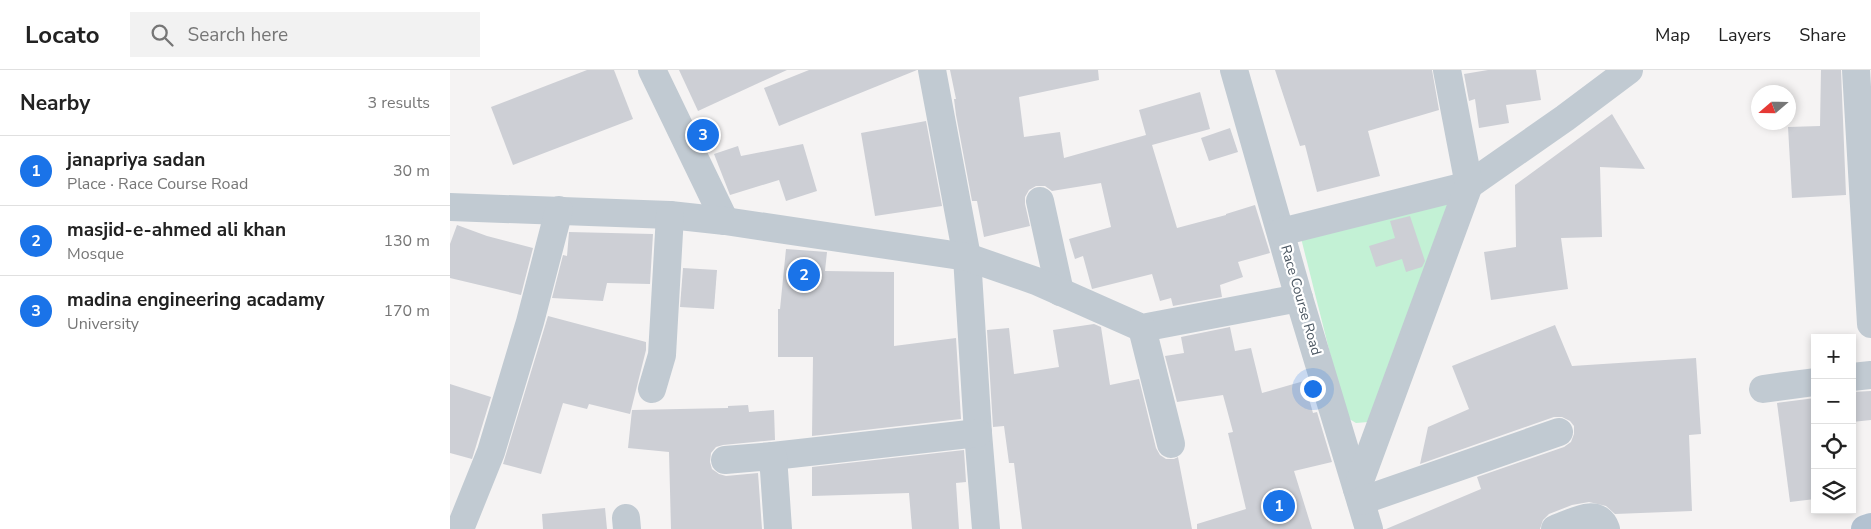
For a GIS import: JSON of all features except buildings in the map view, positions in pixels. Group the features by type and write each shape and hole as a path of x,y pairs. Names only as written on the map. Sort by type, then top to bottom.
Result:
{"main road":[{"path":"1865,529 1871,527"}],"street":[{"path":"652,70 725,221"},
{"path":"932,70 966,256 986,529"},
{"name":"Race Course Road","path":"1234,70 1299,298 1369,529"},
{"path":"1359,495 1469,185 1448,70"},
{"path":"1281,232 1469,185 1629,70"},
{"path":"1856,70 1871,324"},
{"path":"1040,201 1060,292"},
{"path":"450,207 670,215 725,221 966,256 1036,281 1142,328 1299,298"},
{"path":"460,529 491,452 530,322 559,210"},
{"path":"652,388 662,355 670,215"},
{"path":"1142,328 1171,444"},
{"path":"1856,377 1871,375"},
{"path":"1764,390 1811,383"},
{"path":"1359,495 1559,432"},
{"path":"725,460 978,433"},
{"path":"773,456 778,529"},
{"path":"1556,529 1591,516 1599,517 1604,521 1606,529"}],"green space":[{"path":"1440,198 1452,209 1368,422 1356,423 1346,417 1300,234"}],"place":[{"name":"madina engineering acadamy","path":"703,135"},
{"name":"masjid-e-ahmed ali khan","path":"804,275"},
{"name":"janapriya sadan","path":"1279,506"}]}
